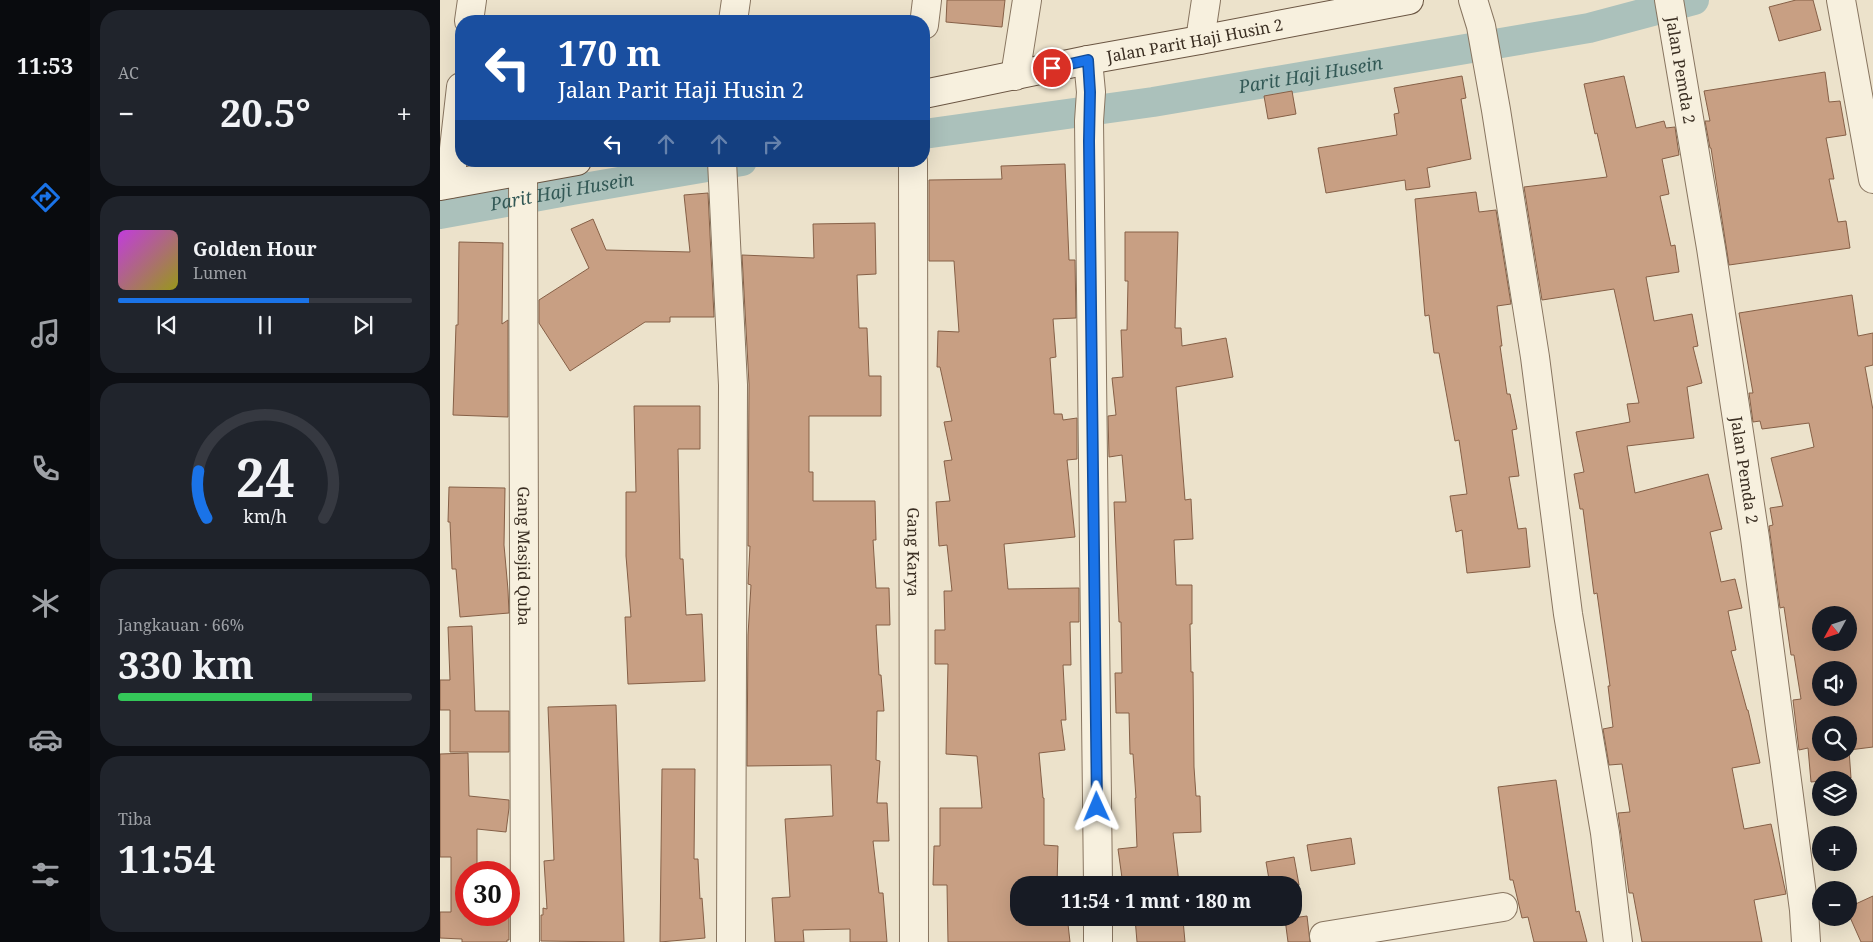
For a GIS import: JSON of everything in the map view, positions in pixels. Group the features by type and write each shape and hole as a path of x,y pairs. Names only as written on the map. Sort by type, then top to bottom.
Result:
{"street":[{"path":"470,15 472,0"},
{"path":"734,15 736,0"},
{"path":"925,15 927,0"},
{"path":"1015,76 1027,0"},
{"path":"1200,40 1206,0"},
{"name":"Jalan Parit Haji Husin 2","path":"930,93 1372,4 1408,0"},
{"path":"1473,0 1481,26 1496,110 1535,357 1568,614 1605,833 1618,942"},
{"name":"Jalan Pemda 2","path":"1669,0 1711,248 1755,538 1804,910 1806,942"},
{"path":"1841,1 1873,178"},
{"path":"1088,60 1090,92 1098,876"},
{"path":"455,124 445,185 523,190 566,167"},
{"path":"722,167 733,385 731,942"},
{"name":"Gang Karya","path":"913,167 914,942"},
{"name":"Gang Masjid Quba","path":"523,190 525,942"},
{"path":"1326,942 1324,936 1503,907"},
{"path":"1098,926 1098,942"}],"building":[{"path":"947,0 1005,0 1002,27 946,22"},
{"path":"1796,0 1813,0 1821,30 1779,41 1769,7"},
{"path":"1825,72 1829,102 1840,101 1846,135 1826,138 1834,179 1829,179 1838,222 1846,221 1850,248 1729,265 1705,121 1710,121 1704,91"},
{"path":"1462,76 1466,98 1461,99 1471,159 1427,168 1430,187 1406,190 1405,180 1326,193 1318,148 1397,135 1394,114 1399,113 1394,88"},
{"path":"1624,76 1636,128 1664,121 1666,128 1675,127 1679,155 1662,159 1669,194 1660,196 1671,246 1675,245 1679,272 1646,277 1654,321 1692,314 1698,346 1693,347 1702,383 1687,387 1694,438 1627,446 1635,493 1708,474 1722,529 1710,532 1721,582 1735,579 1742,608 1728,611 1736,650 1731,651 1748,710 1760,763 1732,768 1744,829 1771,824 1786,894 1754,900 1762,942 1642,942 1633,893 1629,893 1618,813 1630,812 1622,764 1609,765 1603,729 1613,727 1608,686 1610,686 1597,593 1594,594 1583,509 1580,509 1574,474 1584,472 1576,432 1630,422 1627,404 1639,403 1614,289 1542,300 1524,187 1607,177 1584,84"},
{"path":"1292,91 1296,114 1268,119 1264,96"},
{"path":"1065,164 1069,260 1075,260 1076,318 1053,319 1056,357 1050,358 1054,414 1062,414 1063,420 1077,418 1077,459 1067,460 1075,537 1004,544 1008,589 1079,588 1079,622 1070,622 1071,665 1063,665 1066,720 1061,720 1065,750 1039,753 1044,798 1044,845 1058,846 1057,876 1010,876 1010,926 1068,926 1070,942 948,942 947,885 933,885 934,846 940,846 940,808 982,808 977,756 946,754 948,664 935,664 935,630 945,630 944,591 952,591 947,545 939,546 936,502 950,501 944,461 952,460 944,422 952,421 940,367 937,367 938,331 959,332 954,261 929,261 929,180 1002,179 1001,166"},
{"path":"1476,192 1479,212 1496,210 1511,304 1497,306 1502,346 1500,346 1507,394 1510,394 1517,429 1512,430 1519,476 1509,477 1518,529 1526,528 1530,567 1467,573 1462,530 1456,532 1450,496 1467,494 1459,440 1455,441 1439,353 1434,353 1429,315 1425,316 1415,199"},
{"path":"708,193 714,317 670,317 670,322 645,322 570,371 539,323 539,300 589,268 571,229 593,219 606,250 690,252 684,195"},
{"path":"875,223 876,274 857,275 859,328 867,328 869,376 881,376 881,416 809,416 809,472 813,472 813,501 875,501 876,540 873,540 876,588 889,588 890,625 876,625 879,675 881,675 884,711 877,711 876,760 880,761 877,803 887,803 889,841 873,841 879,893 883,893 887,942 850,942 850,929 803,930 804,942 775,942 772,898 790,897 785,819 833,816 831,765 747,766 748,635 751,585 748,584 750,546 748,546 749,384 742,255 814,258 813,224"},
{"path":"1125,232 1178,232 1175,328 1181,328 1182,346 1226,338 1233,377 1176,387 1185,500 1191,499 1193,539 1174,540 1176,585 1192,585 1192,624 1190,624 1191,672 1193,672 1194,767 1196,796 1200,796 1201,832 1173,833 1178,876 1122,876 1118,849 1137,847 1136,798 1133,754 1130,754 1129,713 1116,713 1115,673 1122,673 1114,502 1126,502 1122,455 1109,457 1108,416 1116,415 1112,378 1123,377 1121,330 1127,330 1128,281 1125,281"},
{"path":"459,242 503,243 502,324 508,320 508,417 453,415 456,325 458,325"},
{"path":"1852,295 1858,336 1873,333 1873,365 1865,367 1873,410 1873,747 1857,749 1857,716 1812,716 1812,761 1850,761 1850,771 1812,771 1812,782 1808,748 1799,750 1793,700 1801,699 1794,655 1791,655 1784,607 1780,608 1769,526 1773,525 1770,508 1783,506 1771,458 1814,447 1809,423 1762,429 1760,421 1753,422 1749,393 1753,393 1739,313"},
{"path":"634,406 700,406 700,449 678,449 680,559 683,559 686,615 702,614 705,681 628,684 625,617 631,617 626,556 626,492 636,492"},
{"path":"449,487 505,488 504,545 509,613 460,617 456,569 452,569 450,522 448,522"},
{"path":"472,626 475,711 509,711 509,752 450,752 450,710 440,710 440,680 450,680 448,627"},
{"path":"616,705 624,942 541,941 541,915 543,915 543,908 547,909 544,861 554,860 548,707"},
{"path":"468,753 469,796 509,800 506,832 477,829 477,861 455,861 455,926 509,926 509,940 507,942 462,942 462,939 440,938 440,912 451,912 451,857 440,857 440,754"},
{"path":"662,769 695,769 694,859 698,859 700,899 702,898 705,938 660,942"},
{"path":"1556,780 1576,912 1579,911 1587,942 1534,942 1528,917 1522,918 1513,880 1510,880 1498,787"},
{"path":"1351,838 1355,864 1311,871 1307,845"},
{"path":"1294,857 1297,876 1268,876 1266,862"},
{"path":"1873,896 1873,942 1861,942 1854,926 1857,926 1857,903"},
{"path":"1307,916 1310,942 1288,942 1286,926 1302,926 1302,917"},
{"path":"1136,926 1184,926 1185,942 1137,942"}],"waterway":[{"name":"Parit Haji Husein","path":"930,133 1153,102 1589,28 1694,0"},
{"name":"Parit Haji Husein","path":"440,214 707,167"}],"route":[{"path":"1052,68 1088,60 1090,92 1097,807"}]}
